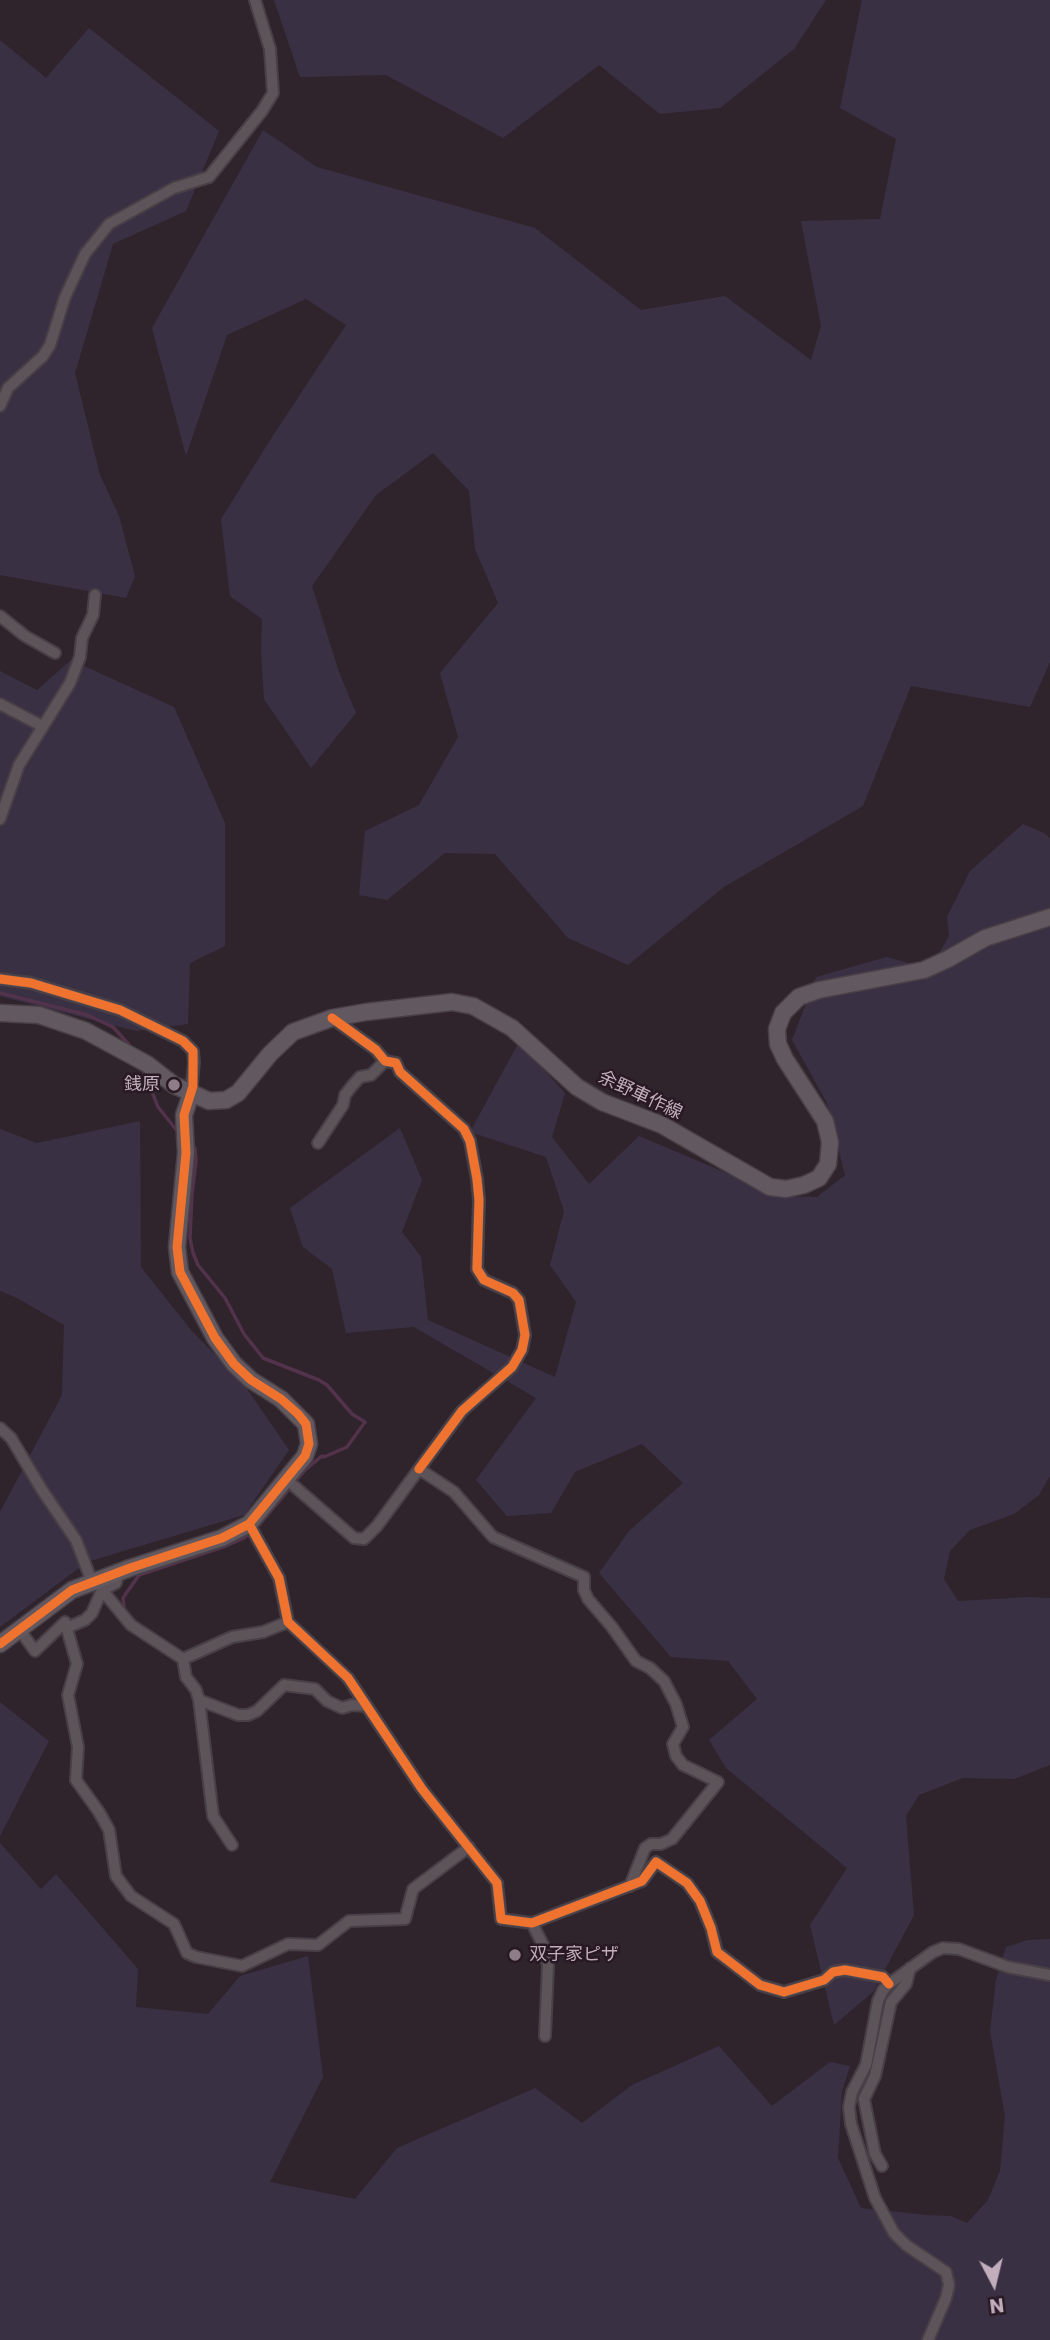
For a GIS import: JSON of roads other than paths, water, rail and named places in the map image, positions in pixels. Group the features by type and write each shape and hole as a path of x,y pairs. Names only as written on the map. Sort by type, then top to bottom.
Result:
{"main road":[{"name":"余野車作線","path":"0,1013 39,1015 86,1031 147,1064 174,1085 209,1101 226,1100 237,1093 293,1032 332,1018 366,1012 452,1002 473,1006 512,1028 577,1087 602,1102 662,1125 770,1186 786,1189 819,1178 828,1164 830,1142 825,1121 778,1044 777,1029 783,1013 799,997 819,990 924,970 948,960 985,938 1050,917"},
{"path":"0,1644 72,1590 97,1586 118,1573 222,1538 249,1524 305,1456 309,1444 306,1424 281,1399 251,1380 234,1364 215,1338 180,1272 177,1247 186,1153 184,1115 191,1094"}],"street":[{"path":"0,406 8,388 43,356 50,345 65,297 85,254 109,224 174,187 209,177 273,93 270,49 255,0"},
{"path":"0,819 19,765 69,683 80,657 82,638 93,615 95,596"},
{"path":"0,616 25,636 55,653"},
{"path":"0,704 42,726"},
{"path":"0,979 31,983 120,1010 183,1041 193,1051 191,1094"},
{"path":"286,1479 354,1538 364,1539 377,1526 462,1411 512,1367 522,1350 525,1335 519,1300 513,1293 484,1280 477,1269 479,1200 470,1141 464,1129 400,1072 396,1063 385,1061 376,1050 332,1018"},
{"path":"318,1143 352,1086 360,1077 371,1075 385,1061"},
{"path":"0,1428 12,1438 42,1490 76,1540 97,1586 131,1625 183,1659 186,1677 196,1690 199,1700 214,1816 232,1844"},
{"path":"419,1469 454,1492 493,1537 584,1577 584,1590 588,1600 612,1627 636,1661 650,1668 664,1681 676,1704 683,1727 673,1744 676,1756 683,1765 718,1782 672,1839 645,1848 630,1886"},
{"path":"249,1524 279,1578 288,1622 348,1678 422,1789 497,1883 501,1919 532,1923 642,1881 656,1861 687,1883 700,1901 717,1952 760,1985 784,1992 824,1980 833,1972 845,1970 884,1977 889,1984"},
{"path":"19,1629 35,1651 66,1625 85,1620 92,1613 97,1586"},
{"path":"59,1599 76,1664 68,1695 78,1747 76,1780 109,1830 117,1876 131,1896 174,1924 187,1953 243,1966 288,1944 318,1945 349,1921 405,1919 413,1889 469,1847"},
{"path":"183,1659 232,1637 262,1632 288,1622"},
{"path":"199,1700 238,1716 248,1715 257,1711 284,1685 315,1689 327,1701 342,1708 352,1705 367,1706"},
{"path":"532,1923 544,1947 548,1965 545,2036"},
{"path":"928,2340 946,2298 949,2285 946,2272 906,2245 894,2233 868,2179 851,2124 849,2107 852,2092 866,2064 878,2001 889,1984 933,1952 943,1948 959,1950 1008,1968 1050,1975"},
{"path":"883,2166 875,2154 864,2099 875,2076 891,2002 906,1984 910,1968"}],"waterway":[{"path":"0,993 87,1015 113,1027 132,1048"},
{"path":"143,1069 158,1107 178,1132"},
{"path":"124,1607 123,1598 139,1575 244,1538 258,1526 305,1470 322,1456 347,1447 365,1422 352,1414 327,1385 263,1358 244,1334 225,1298 198,1265 190,1238 196,1161 195,1148 191,1144"}],"place":[{"name":"銭原","path":"174,1085"},
{"name":"双子家ピザ","path":"515,1955"}]}
